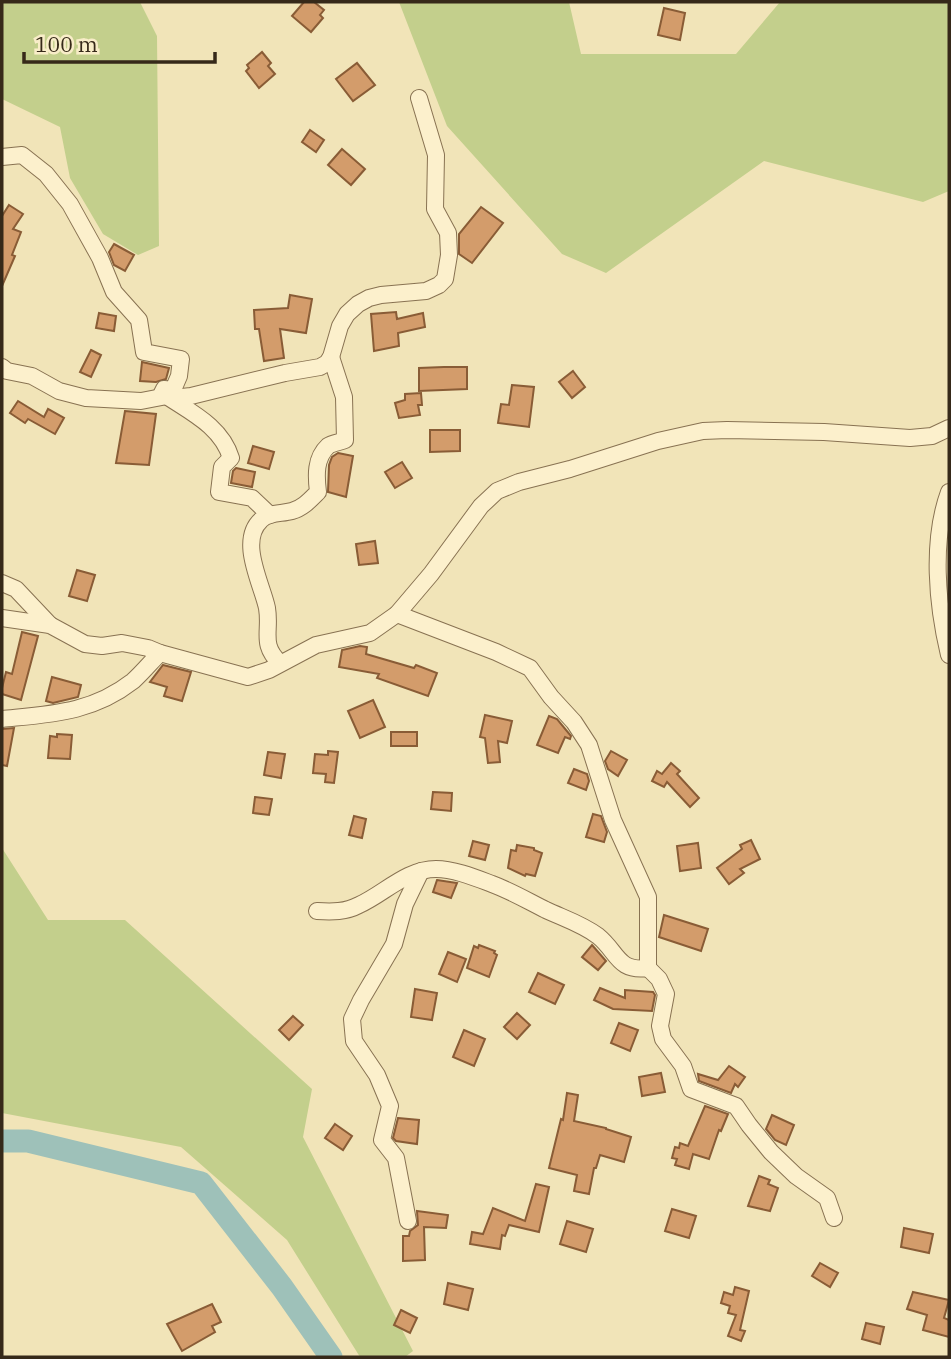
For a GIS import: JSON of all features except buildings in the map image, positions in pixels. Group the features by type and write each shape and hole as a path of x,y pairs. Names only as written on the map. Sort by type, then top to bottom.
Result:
{"street":[{"path":"2,367 7,371 33,376 58,391 86,398 141,401 167,396 191,396 320,367 331,357 340,326 347,314 358,304 381,295 426,290 439,285 445,279 449,255 448,233 435,209 436,155 419,98"},
{"path":"2,157 22,155 46,174 70,204 100,258 114,292 139,320 144,352 181,359 179,376 173,390 164,389 162,393 215,429 227,446 231,458 222,467 219,492 252,498 270,514"},
{"path":"280,663 272,655 266,640 267,610 251,548 256,527 261,520 270,514 293,510 308,502 318,492 315,474 318,463 328,446 345,440 344,397 331,357"},
{"path":"2,583 16,589 50,625 85,644 102,646 122,643 148,648 248,677 316,645 370,633 397,614 481,506 497,491 519,482 657,441 703,431 824,432 910,438 932,436 949,428"},
{"path":"949,492 942,522 937,597 949,655"},
{"path":"397,614 530,668 574,722 589,745 613,820 649,897 648,968 659,979 666,994 660,1026 663,1039 683,1066 691,1089 736,1106 771,1152 796,1176 827,1198 834,1218"},
{"path":"2,618 50,625"},
{"path":"2,719 73,711 103,700 133,681 160,653"},
{"path":"317,911 344,911 359,906 403,878 421,871 447,870 492,884 587,929 607,944 626,967 648,968"},
{"path":"408,1221 396,1158 382,1140 390,1106 377,1075 354,1041 352,1019 360,1000 394,944 405,904 421,871"}],"green space":[{"path":"2,2 140,2 157,36 159,246 138,255 103,234 70,178 60,127 2,99"},
{"path":"399,2 569,2 581,54 736,54 780,2 949,2 949,191 923,202 764,161 606,273 562,254 447,126"},
{"path":"2,848 48,920 125,920 312,1089 303,1137 413,1351 405,1357 360,1357 287,1240 181,1147 2,1113"}],"waterway":[{"path":"2,1141 28,1141 201,1183 282,1287 331,1357"}]}
